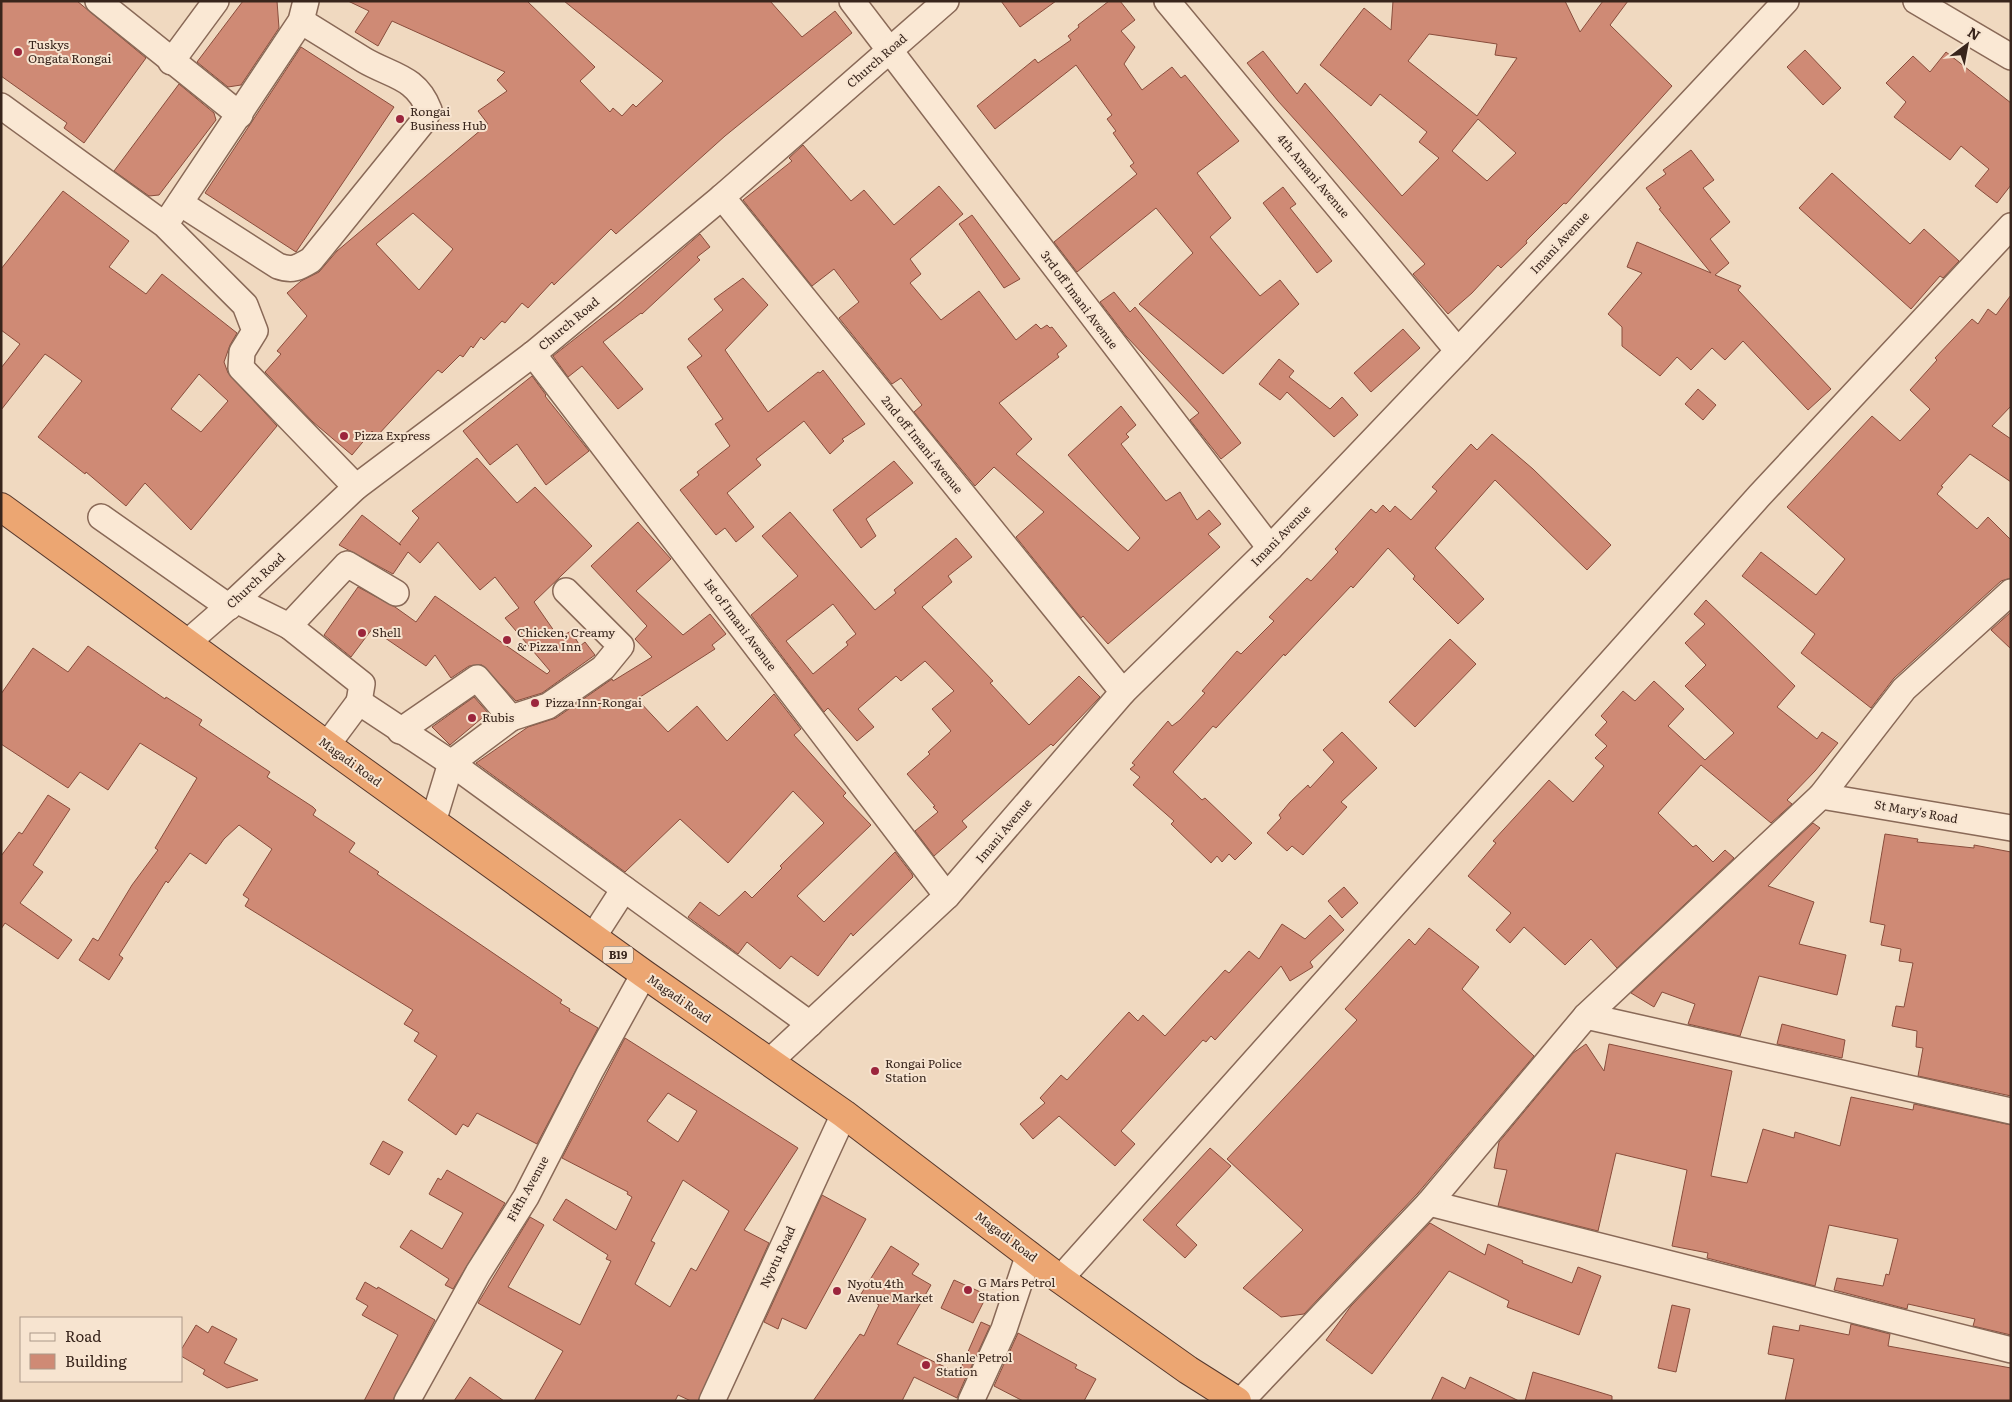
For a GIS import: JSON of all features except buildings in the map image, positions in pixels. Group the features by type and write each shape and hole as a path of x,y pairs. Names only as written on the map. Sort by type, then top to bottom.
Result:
{"highway":[{"name":"Magadi Road","path":"1,506 433,822 644,974 844,1114 1060,1279 1188,1370 1239,1401"}],"street":[{"path":"98,1 171,62 240,115"},
{"path":"171,62 216,1"},
{"name":"3rd off Imani Avenue","path":"852,1 1270,548"},
{"name":"Church Road","path":"188,642 232,604 356,487 534,354 722,197 946,1"},
{"name":"4th Amani Avenue","path":"1167,1 1458,352"},
{"name":"Imani Avenue","path":"769,1062 947,896 1123,692 1270,548 1458,352 1786,1"},
{"path":"1916,1 2011,57"},
{"path":"165,225 180,203 240,115 304,11 366,61 400,76 414,86 425,98 429,110 422,123 311,260 297,269 289,270 278,266 180,203"},
{"path":"1,106 165,225 245,306 255,331 242,352 241,368 356,487"},
{"name":"2nd off Imani Avenue","path":"722,197 1123,692"},
{"path":"1060,1279 1759,496 2011,226"},
{"name":"1st of Imani Avenue","path":"534,354 947,896"},
{"path":"101,517 232,604 289,626 362,684 359,702 327,745"},
{"path":"289,626 347,564 396,593"},
{"path":"433,822 451,762 511,718 548,706 604,668 621,646 566,590"},
{"path":"1239,1401 1429,1203 1586,1016 1821,796 1904,690 2011,592"},
{"path":"400,731 477,678 511,718"},
{"path":"359,702 400,731 451,762 810,1024"},
{"name":"St Mary's Road","path":"1821,796 2011,828"},
{"path":"593,937 624,889"},
{"name":"Fifth Avenue","path":"407,1401 478,1273 526,1197 590,1072 644,974"},
{"path":"1586,1016 2011,1111"},
{"name":"Nyotu Road","path":"712,1401 844,1114"},
{"path":"1429,1203 2011,1350"},
{"path":"971,1401 1004,1329 1029,1254"}],"place":[{"name":"Tuskys Ongata Rongai","path":"18,52"},
{"name":"Rongai Business Hub","path":"400,119"},
{"name":"Pizza Express","path":"344,436"},
{"name":"Shell","path":"362,633"},
{"name":"Chicken, Creamy & Pizza Inn","path":"507,640"},
{"name":"Pizza Inn-Rongai","path":"535,703"},
{"name":"Rubis","path":"472,718"},
{"name":"Rongai Police Station","path":"875,1071"},
{"name":"G Mars Petrol Station","path":"968,1290"},
{"name":"Nyotu 4th Avenue Market","path":"837,1291"},
{"name":"Shanle Petrol Station","path":"926,1365"}]}
